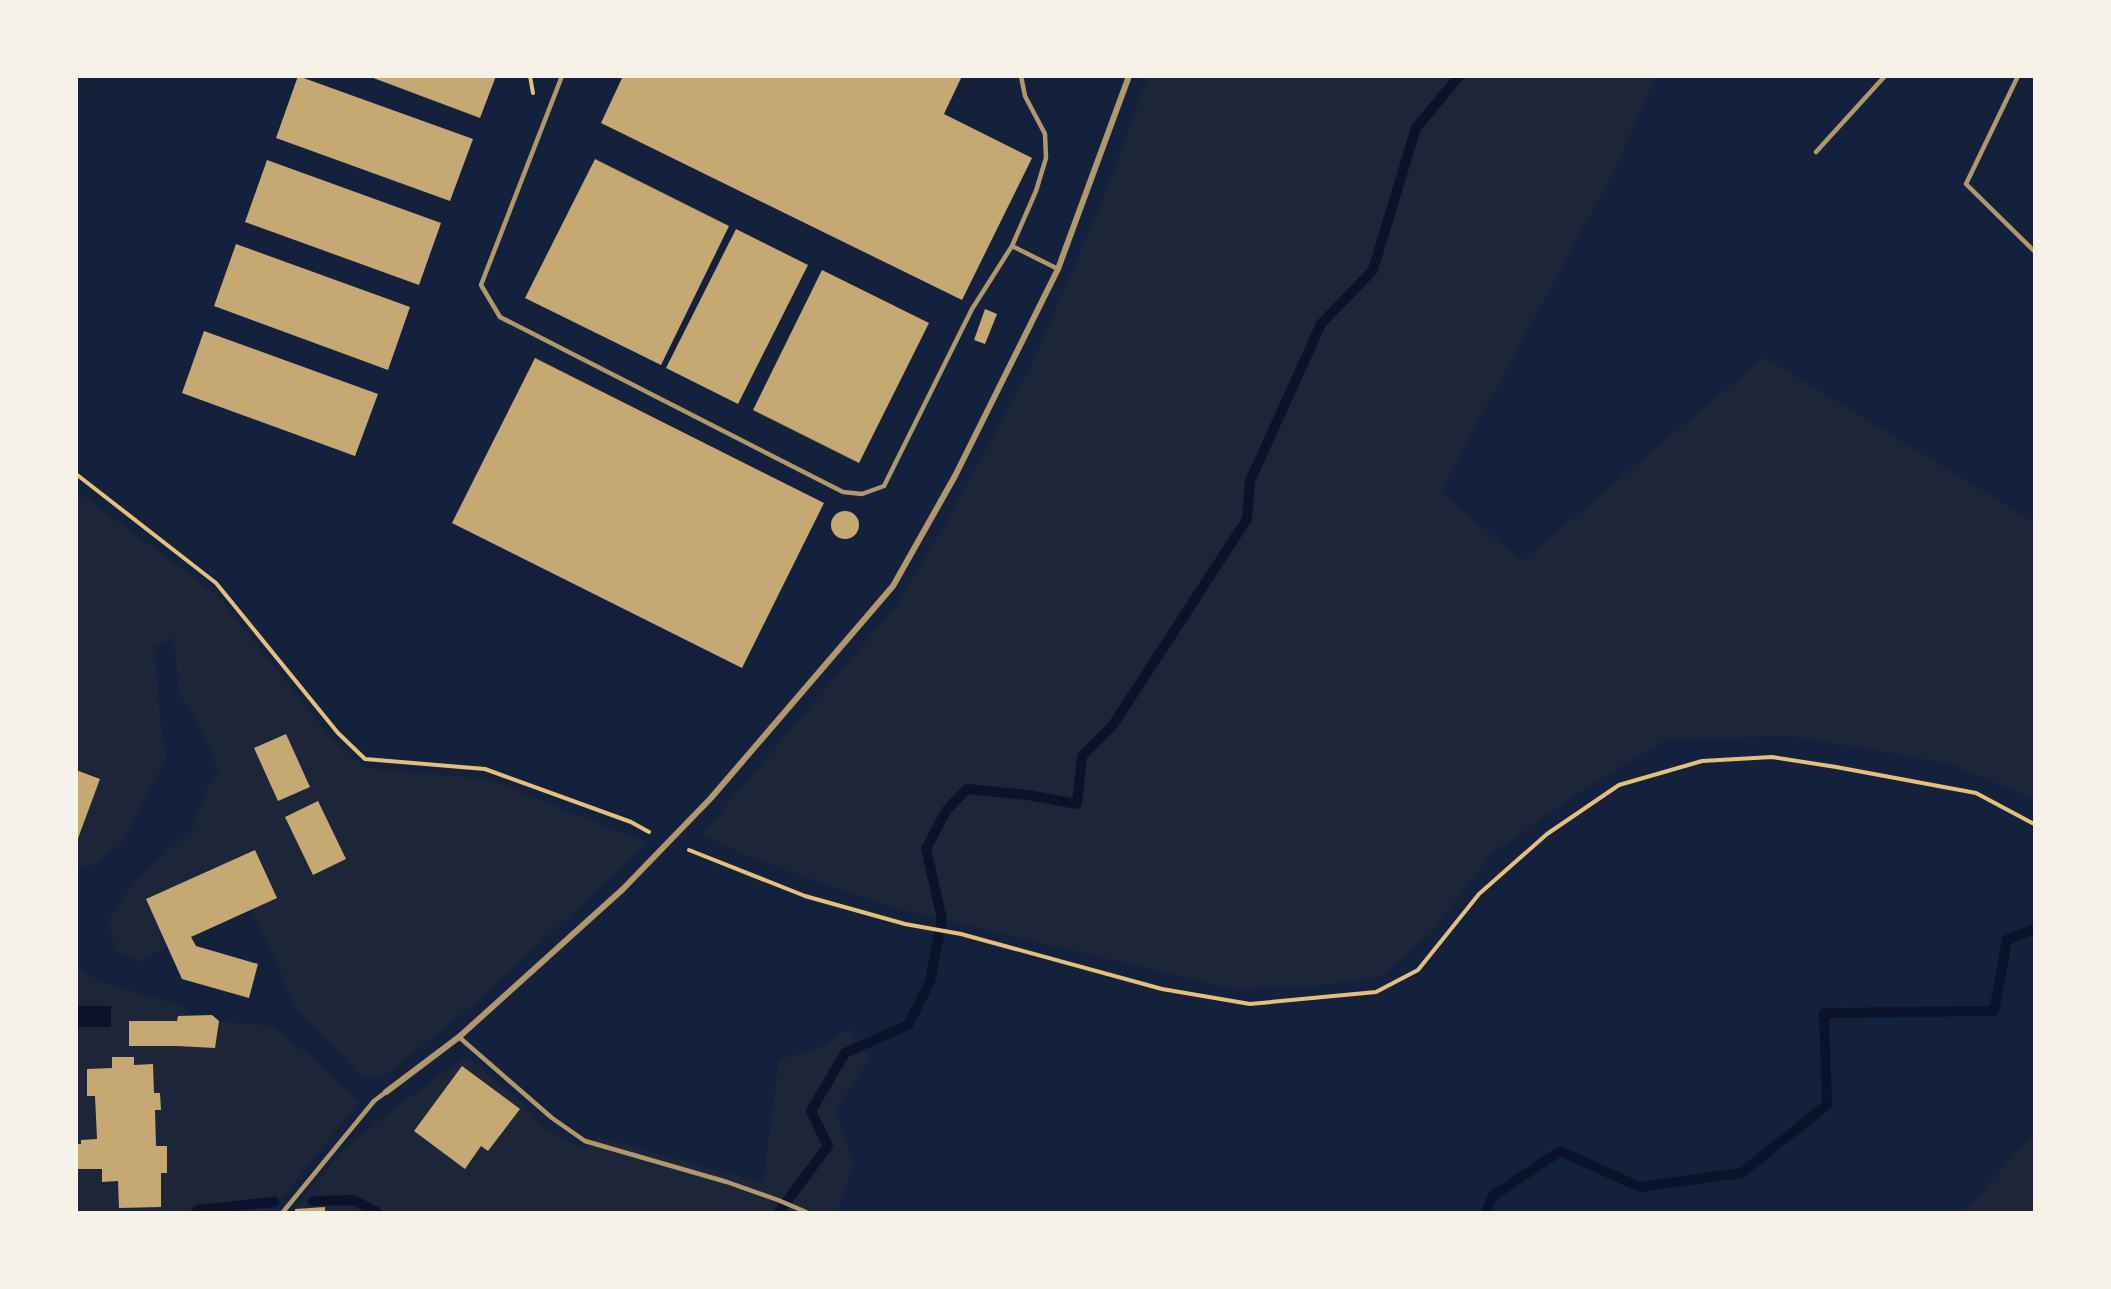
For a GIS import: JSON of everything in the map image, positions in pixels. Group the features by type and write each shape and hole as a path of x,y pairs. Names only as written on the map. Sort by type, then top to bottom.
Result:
{"street":[{"path":"386,1092 459,1037 622,889 711,798 893,586 955,476 1058,269 1129,76"}],"lane":[{"path":"562,76 481,285 500,317 843,492 862,494 884,486 972,309 1012,246 1036,191 1046,158 1045,134 1025,96 1021,76"},
{"path":"1816,152 1885,76"},
{"path":"2018,76 1966,184 2034,251"},
{"path":"1012,246 1058,269"},
{"path":"459,1037 552,1118 585,1141 727,1182 806,1212"},
{"path":"283,1212 374,1101 386,1092"}],"path":[{"path":"76,474 216,583 338,733 365,759 485,769 632,822 669,842 805,896 905,924 961,934 1162,989 1250,1004 1376,992 1418,970 1479,894 1547,834 1619,785 1702,761 1772,757 1976,793 2034,824"}],"shaded area":[{"path":"1148,77 1656,77 1614,171 1440,492 1522,561 1764,357 2034,522 2034,799 1948,763 1789,736 1666,740 1586,788 1491,854 1429,935 1380,977 1313,986 1234,989 895,908 751,858 702,834 897,605 940,533 1031,367 1107,189"},
{"path":"76,490 218,596 329,736 366,768 488,779 648,843 471,1007 385,1075 365,1080 293,1007 276,958 249,910 277,898 255,850 146,899 167,946 140,962 116,952 108,921 135,881 193,828 206,791 218,773 210,746 178,690 174,637 155,647 161,726 167,758 121,844 95,865 88,865 77,871"},
{"path":"76,963 97,980 184,1007 185,1016 212,1015 219,1021 272,1026 308,1054 359,1102 271,1212 77,1212"},
{"path":"77,1006 111,1006 111,1027 77,1027"},
{"path":"849,1028 870,1058 835,1111 853,1162 838,1212 292,1212 343,1150 466,1056 525,1105 540,1126 583,1149 599,1137 763,1183 779,1060 825,1045"},
{"path":"2034,1134 2034,1212 1963,1212"}],"building":[{"path":"298,76 473,139 450,201 276,138"},
{"path":"368,76 496,76 480,118"},
{"path":"623,76 962,76 944,114 1032,158 962,300 601,123"},
{"path":"595,159 729,226 661,365 525,298"},
{"path":"267,160 441,223 419,285 245,222"},
{"path":"736,229 808,265 738,404 666,368"},
{"path":"236,244 410,307 388,370 214,306"},
{"path":"822,270 929,323 859,463 753,410"},
{"path":"985,309 997,314 985,344 974,340"},
{"path":"204,331 378,394 355,456 182,393"},
{"path":"535,358 824,503 742,668 452,523"},
{"path":"845,511 855,515 859,525 855,535 845,539 835,535 831,525 835,515"},
{"path":"286,734 310,787 278,801 254,748"},
{"path":"76,770 100,779 77,841 76,841"},
{"path":"318,801 346,859 313,875 285,817"},
{"path":"255,850 277,898 191,937 196,946 258,964 249,998 182,979 146,899"},
{"path":"212,1015 219,1021 215,1048 129,1046 129,1021 177,1021 178,1016"},
{"path":"112,1057 134,1057 134,1065 153,1064 154,1093 160,1093 161,1110 155,1110 156,1146 167,1146 167,1173 161,1173 161,1207 119,1208 118,1181 102,1182 102,1169 76,1169 76,1144 81,1144 81,1140 97,1139 95,1096 87,1096 87,1069 112,1068"},
{"path":"462,1066 520,1109 488,1151 481,1146 465,1169 414,1131"},
{"path":"325,1207 325,1212 295,1212 295,1209"}],"waterway":[{"path":"779,1212 828,1146 811,1111 845,1053 908,1025 930,982 942,919 926,849 946,811 967,789 1028,795 1077,804 1082,756 1113,725 1247,519 1250,481 1321,324 1373,270 1416,128 1459,76"},
{"path":"1486,1212 1493,1196 1560,1151 1640,1187 1741,1173 1827,1105 1824,1013 1994,1011 2007,940 2034,929"},
{"path":"313,1201 353,1200 377,1212"},
{"path":"196,1212 274,1202"}]}
